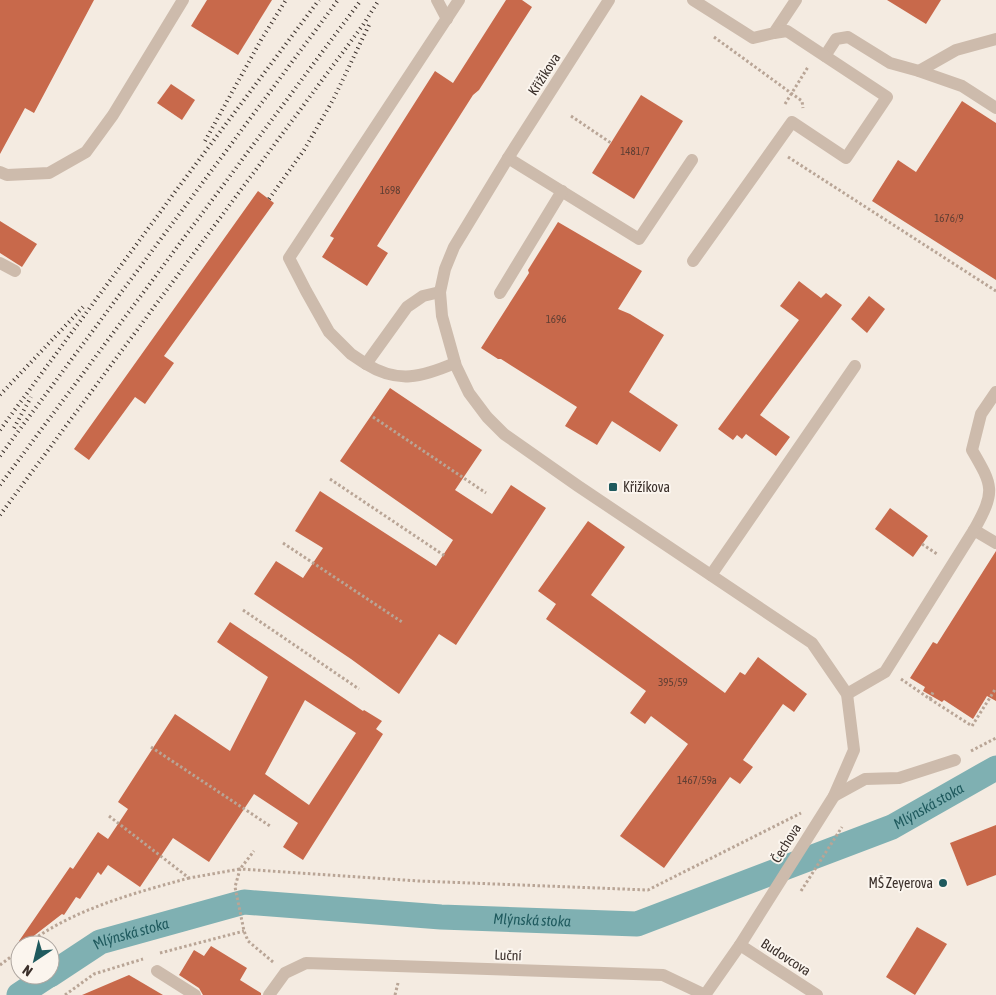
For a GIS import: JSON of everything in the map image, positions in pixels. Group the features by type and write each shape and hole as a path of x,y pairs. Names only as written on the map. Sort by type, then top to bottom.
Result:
{"street":[{"path":"0,172 6,175 49,173 86,152 113,115 183,0"},
{"path":"437,0 446,19"},
{"path":"455,363 429,374 404,377 379,372 366,364 351,354 329,332 289,258 459,0"},
{"name":"Křižíkova","path":"609,0 508,158 454,247 445,270 440,292 442,316 455,363 469,393 487,417 504,434 578,486 674,549"},
{"path":"693,0 754,38 787,30 887,97 846,158 792,122 693,262"},
{"path":"774,33 796,0"},
{"path":"822,53 836,40 848,37 890,63 962,86 996,108"},
{"path":"919,71 956,50 996,39"},
{"path":"508,158 639,239 692,160"},
{"path":"500,293 562,191"},
{"path":"0,262 14,272"},
{"path":"366,364 407,307 423,296 440,292"},
{"path":"711,574 855,366"},
{"path":"847,694 885,672 985,512 991,492 987,476 972,450 981,414 996,392"},
{"path":"974,530 996,543"},
{"name":"Čechova","path":"674,549 812,643 847,694 854,750 834,796 740,944 705,995"},
{"path":"834,796 865,779 899,778 955,760"},
{"name":"Budovcova","path":"740,944 817,995"},
{"name":"Luční","path":"285,973 306,963 663,974 705,995"},
{"path":"157,971 196,995"},
{"path":"269,995 285,973"}],"path":[{"path":"709,34 802,101 803,108 792,122"},
{"path":"782,109 822,53"},
{"path":"571,116 611,143"},
{"path":"774,148 996,290"},
{"path":"373,417 486,493"},
{"path":"330,478 445,556"},
{"path":"283,544 402,622"},
{"path":"243,610 359,689"},
{"path":"886,669 972,726 996,688"},
{"path":"930,699 934,692"},
{"path":"955,760 996,738"},
{"path":"152,747 270,826"},
{"path":"41,935 76,916 135,893 189,878 240,869 420,881 648,890 808,810"},
{"path":"109,816 189,878"},
{"path":"801,891 842,827"},
{"path":"254,851 240,869 235,887 241,920 248,941 285,973"},
{"path":"156,954 173,948 244,931"},
{"path":"65,995 94,974 147,957"},
{"path":"395,995 398,982"}],"building":[{"path":"0,0 94,0 34,113 25,108 0,154"},
{"path":"207,0 272,0 238,55 191,26"},
{"path":"506,0 522,0 532,7 479,90 473,95 377,246 388,253 367,286 322,257 334,238 330,236 435,71 453,83"},
{"path":"887,0 941,0 926,24"},
{"path":"171,84 195,100 182,120 157,103"},
{"path":"641,95 683,121 634,199 592,173"},
{"path":"962,101 996,123 996,280 872,201 898,160 916,172"},
{"path":"258,191 274,203 164,356 174,363 145,404 135,397 89,460 74,449"},
{"path":"0,221 37,244 22,267 0,253"},
{"path":"558,222 642,271 618,309 630,314 664,335 629,392 678,425 660,452 612,421 597,445 565,426 577,407 481,348 529,273 528,270"},
{"path":"799,281 821,298 826,293 842,305 760,415 790,437 776,456 746,434 742,439 737,435 733,440 718,429 799,320 780,306"},
{"path":"869,296 885,309 867,333 851,319"},
{"path":"390,388 482,450 455,490 492,514 511,485 546,508 456,645 439,634 399,694 351,659 254,594 276,561 303,578 323,548 295,531 320,491 436,566 453,540 340,461"},
{"path":"890,508 928,536 913,557 875,529"},
{"path":"588,521 625,547 591,595 725,693 740,672 745,675 758,657 807,694 794,712 783,704 743,760 753,767 740,784 730,777 664,868 620,836 688,744 651,716 645,724 630,713 646,691 546,619 556,604 538,591"},
{"path":"996,551 996,701 987,696 973,719 944,700 942,702 923,691 925,687 910,678 933,642 937,644"},
{"path":"230,622 363,711 382,721 376,729 383,734 303,860 283,847 298,823 254,794 209,862 173,838 140,887 108,865 101,875 98,872 80,899 76,897 64,915 62,914 35,935 23,935 70,867 73,869 98,832 108,839 128,809 118,802 175,714 230,751 268,677 217,642","holes":["305,700 356,733 309,805 265,774"]},
{"path":"996,825 996,875 967,886 950,843"},
{"path":"917,927 947,944 915,995 886,977"},
{"path":"211,946 247,968 240,980 261,993 261,995 203,995 199,988 179,975 194,950 204,956"},
{"path":"129,975 163,995 82,995"}],"waterway":[{"name":"Mlýnská stoka","path":"60,968 100,942 244,902 441,917 637,924 892,827 996,768"},
{"name":"Mlýnská stoka","path":"19,995 34,985"}],"railway":[{"path":"205,141 261,40 286,0"},
{"path":"0,430 319,0"},
{"path":"0,456 338,0"},
{"path":"0,485 361,0"},
{"path":"0,515 363,25 379,0"},
{"path":"269,199 304,150 333,100 369,25"},
{"path":"0,395 84,306"},
{"path":"14,428 31,397"}],"place":[{"name":"Křižíkova","path":"613,487"},
{"name":"MŠ Zeyerova","path":"943,883"}]}
